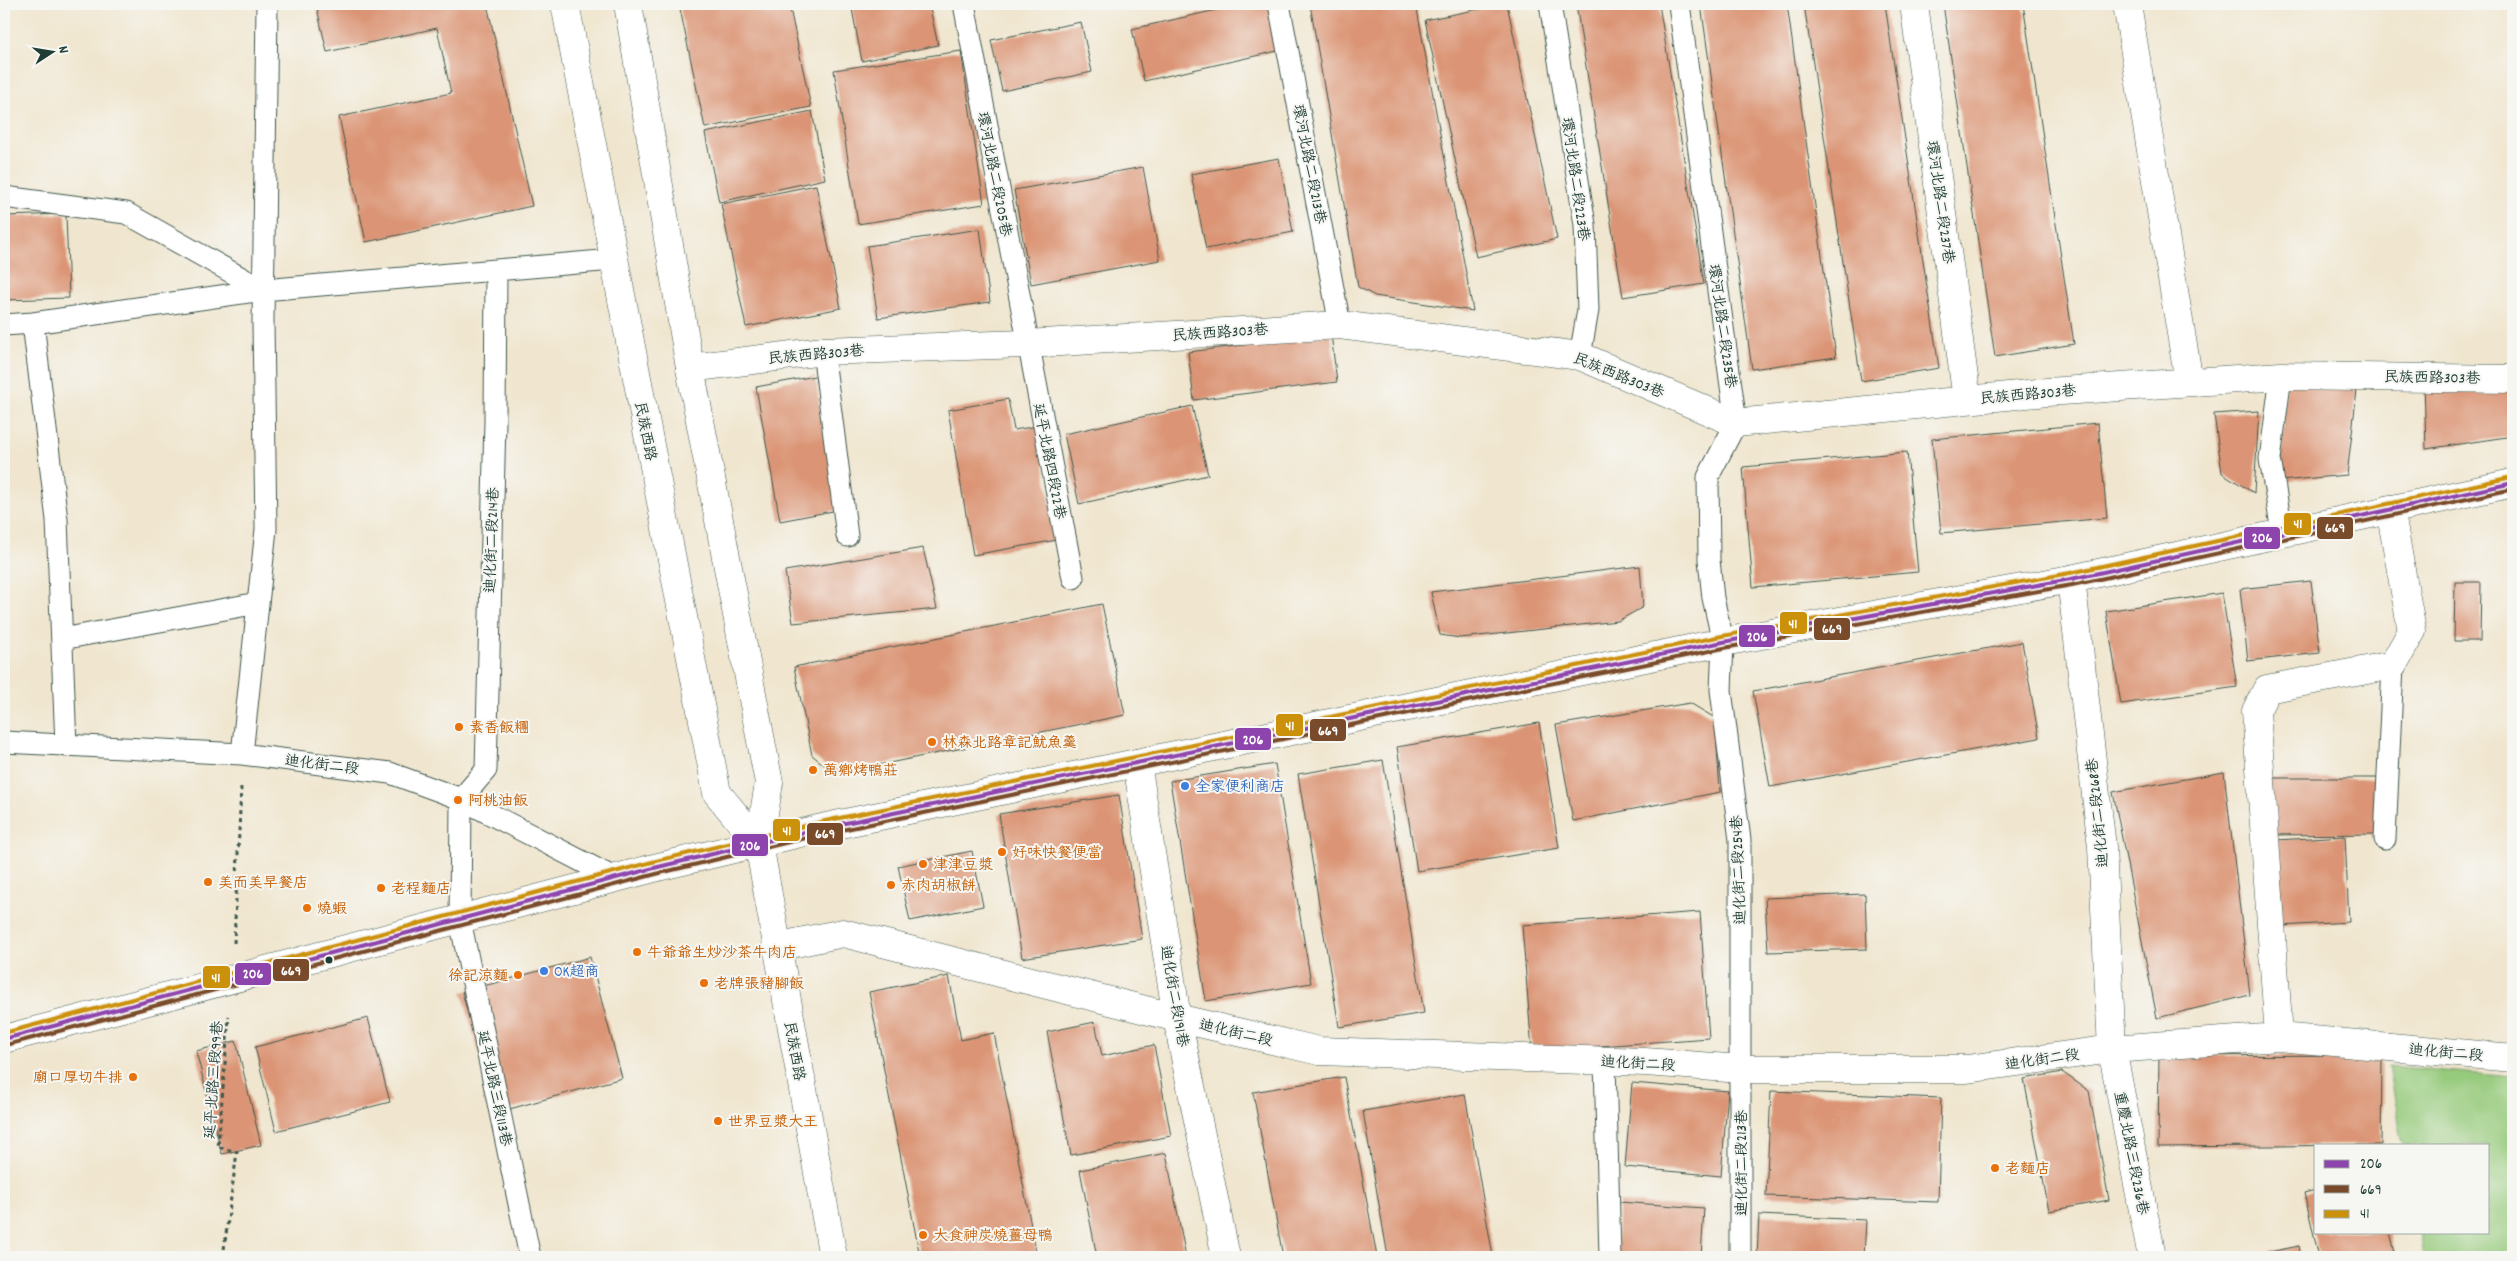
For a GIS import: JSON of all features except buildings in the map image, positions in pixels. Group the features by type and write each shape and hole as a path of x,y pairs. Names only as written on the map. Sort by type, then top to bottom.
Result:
{"street":[{"name":"民族西路","path":"565,4 717,793 759,844"},
{"name":"民族西路","path":"628,4 690,368 769,783 759,844 833,1257"},
{"name":"環河北路二段237巷","path":"1914,4 1968,400"},
{"path":"2128,4 2189,382"},
{"name":"民族西路303巷","path":"690,368 823,351 1027,344 1340,325 1580,356 1736,423 1968,400 2281,376 2513,379"},
{"path":"4,1039 616,879 826,827 1723,642 2071,579 2513,483"},
{"path":"2279,1037 2256,711 2267,688 2393,665 2412,630 2390,509"},
{"name":"迪化街二段268巷","path":"2071,579 2102,848 2112,1048"},
{"name":"迪化街二段191巷","path":"1137,763 1177,1018 1226,1257"},
{"name":"迪化街二段","path":"776,947 843,934 1177,1018 1319,1051 1605,1061 1742,1069 1967,1069 2112,1048 2279,1037 2513,1058"},
{"name":"重慶北路三段236巷","path":"2112,1048 2152,1257"}],"lane":[{"path":"242,754 266,529 263,290 267,4"},
{"name":"環河北路二段205巷","path":"964,4 1027,344"},
{"name":"環河北路二段213巷","path":"1279,4 1340,325"},
{"name":"環河北路二段223巷","path":"1550,4 1585,225 1588,310 1580,356"},
{"name":"環河北路二段235巷","path":"1679,4 1736,423"},
{"path":"4,197 126,214 263,290"},
{"path":"4,325 33,323 263,290 613,260"},
{"name":"迪化街二段214巷","path":"461,799 486,770 495,421 496,271"},
{"path":"33,323 57,520 66,746"},
{"name":"延平北路四段22巷","path":"1027,344 1073,578"},
{"path":"823,351 847,536"},
{"path":"2281,376 2270,459 2282,532"},
{"path":"1723,642 1713,598 1709,560 1708,477 1736,423"},
{"path":"62,638 258,603"},
{"name":"迪化街二段254巷","path":"1723,642 1721,690 1740,840 1742,1069"},
{"path":"2385,839 2393,665"},
{"name":"迪化街二段","path":"4,742 242,754 390,773 461,799 616,879"},
{"name":"延平北路三段113巷","path":"461,799 460,920 530,1257"},
{"path":"1605,1061 1610,1257"},
{"name":"迪化街二段213巷","path":"1740,1257 1742,1069"}],"path":[{"path":"232,980 242,754"},
{"name":"延平北路三段99巷","path":"223,1257 237,1152 218,1147 232,980"}],"green space":[{"path":"2389,1066 2513,1077 2513,1257 2424,1257 2420,1234 2490,1234 2490,1144 2403,1144"}],"transit line":[{"name":"41","path":"4,1033 656,861 825,821 1722,636 2070,573 2512,477"},
{"name":"206","path":"4,1039 658,867 826,827 1723,642 2071,579 2513,483"},
{"name":"669","path":"6,1045 660,873 827,833 1724,648 2072,585 2513,489"}],"place":[{"name":"素香飯糰","path":"459,727"},
{"name":"林森北路章記魷魚羹","path":"932,742"},
{"name":"萬鄉烤鴨莊","path":"813,770"},
{"name":"全家便利商店","path":"1185,786"},
{"name":"阿桃油飯","path":"458,800"},
{"name":"好味快餐便當","path":"1002,852"},
{"name":"津津豆漿","path":"923,864"},
{"name":"美而美早餐店","path":"208,882"},
{"name":"赤肉胡椒餅","path":"891,885"},
{"name":"老程麵店","path":"381,888"},
{"name":"燒蝦","path":"307,908"},
{"name":"牛爺爺生炒沙茶牛肉店","path":"637,952"},
{"name":"OK超商","path":"544,971"},
{"name":"徐記涼麵","path":"518,975"},
{"name":"老牌張豬腳飯","path":"704,983"},
{"name":"廟口厚切牛排","path":"133,1077"},
{"name":"世界豆漿大王","path":"718,1121"},
{"name":"老麵店","path":"1995,1168"},
{"name":"大食神炭燒薑母鴨","path":"923,1235"}]}
